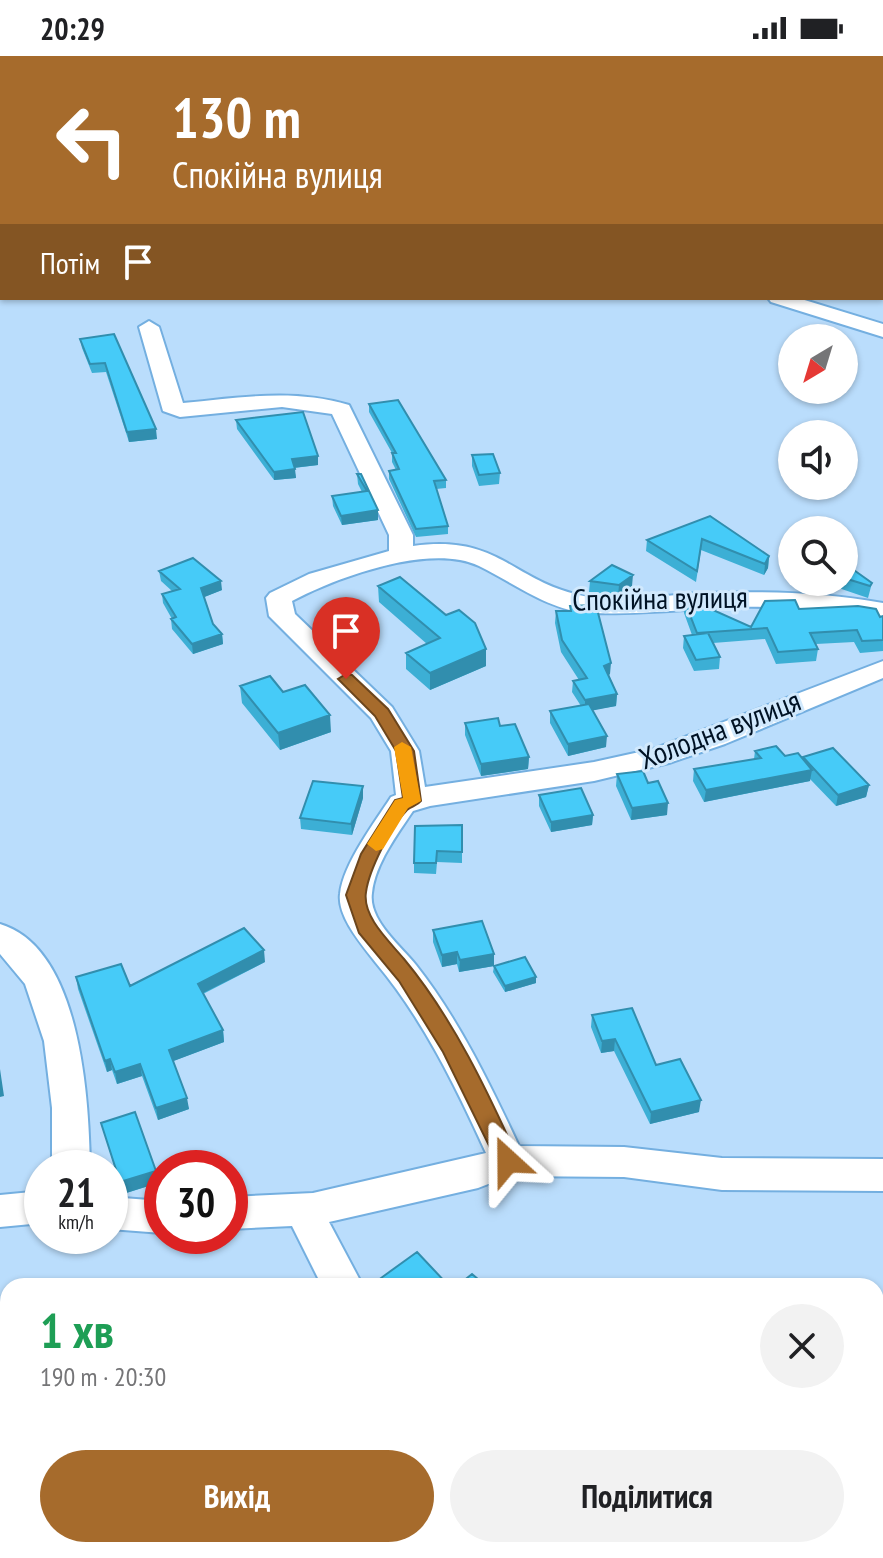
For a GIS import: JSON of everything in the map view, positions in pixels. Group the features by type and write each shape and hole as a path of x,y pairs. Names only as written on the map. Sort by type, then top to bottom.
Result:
{"street":[{"path":"785,300 883,331"},
{"path":"149,327 171,406 180,410 319,401 341,410 401,535 401,555"},
{"name":"Спокійна вулиця","path":"412,801 405,751 382,713 282,616 279,598 296,588 401,555 429,550 469,552 560,601 588,605 635,606 755,598 818,599 883,611"},
{"name":"Холодна вулиця","path":"412,801 622,767 692,746 833,686 883,669"},
{"path":"412,801 402,804 370,854 355,895 366,928 406,976 451,1047 508,1161"},
{"path":"0,936 13,944 39,975 57,1022 71,1150"},
{"path":"248,1212 306,1209 478,1172 508,1161 624,1162 722,1174 883,1175"},
{"path":"0,1211 24,1209"},
{"path":"306,1209 315,1238 338,1278"}],"building":[{"path":"114,334 156,429 127,432 105,363 90,364 80,339"},
{"path":"398,400 446,480 434,481 448,526 416,529 389,471 399,469 392,453 396,453 369,404"},
{"path":"303,412 318,456 292,459 295,469 274,472 236,420"},
{"path":"493,454 500,473 479,475 472,455"},
{"path":"357,474 361,474 378,510 341,516 332,496 367,491"},
{"path":"710,516 769,556 765,564 702,539 697,571 647,540"},
{"path":"193,558 221,581 201,588 213,624 222,634 192,644 171,619 176,617 162,594 180,589 159,571"},
{"path":"612,565 633,575 619,585 590,581"},
{"path":"858,573 872,583 870,586 858,582"},
{"path":"400,577 446,615 459,610 475,623 486,649 430,673 406,653 440,638 378,586"},
{"path":"795,600 799,609 858,606 876,609 880,617 883,616 883,640 862,641 857,630 810,633 818,649 778,652 767,628 697,633 685,602 693,601 751,627 765,601"},
{"path":"596,605 611,663 604,666 617,694 585,700 573,681 587,678 562,640 556,611 571,611 570,606"},
{"path":"708,633 720,657 696,660 684,636"},
{"path":"270,676 283,692 305,685 330,715 278,733 240,686"},
{"path":"589,704 607,736 568,744 550,711"},
{"path":"498,718 500,726 515,724 529,757 481,764 465,723"},
{"path":"776,746 785,756 798,753 812,770 706,790 694,769 761,758 755,751"},
{"path":"833,748 869,785 838,795 803,757"},
{"path":"643,771 648,783 658,781 668,803 632,808 617,774"},
{"path":"313,781 363,786 351,824 300,818"},
{"path":"581,788 593,815 551,822 539,795"},
{"path":"462,825 462,852 437,851 436,863 414,863 415,826"},
{"path":"482,921 494,954 460,960 457,952 442,955 433,930"},
{"path":"244,928 264,950 198,984 223,1030 169,1050 187,1098 156,1108 140,1064 115,1072 110,1059 105,1061 76,977 121,964 130,986"},
{"path":"525,957 536,977 505,986 494,966"},
{"path":"632,1008 656,1065 680,1059 701,1100 651,1112 615,1039 602,1041 592,1015"},
{"path":"135,1112 149,1150 144,1150 144,1175 128,1180 128,1150 110,1150 101,1123"},
{"path":"417,1252 441,1278 381,1278"}],"slow traffic":[{"path":"376,844 402,804 412,801 402,747"}],"route":[{"path":"346,679 382,713 405,751 412,801 402,804 370,854 355,895 366,928 406,976 451,1047 508,1161"}]}
